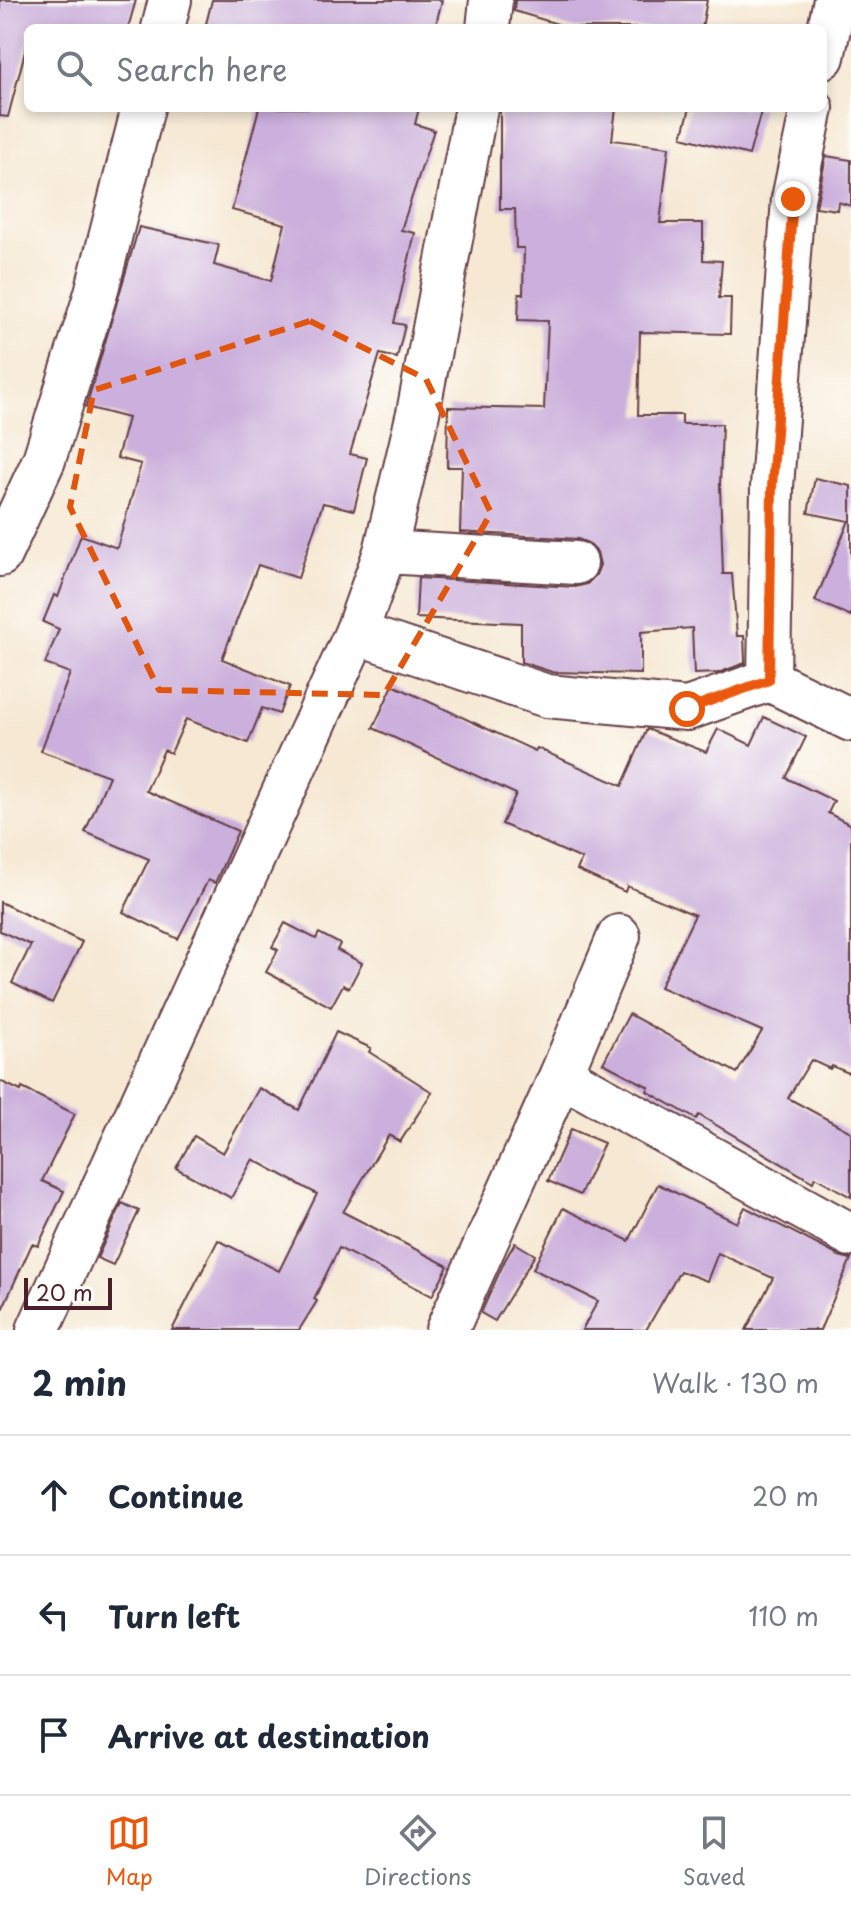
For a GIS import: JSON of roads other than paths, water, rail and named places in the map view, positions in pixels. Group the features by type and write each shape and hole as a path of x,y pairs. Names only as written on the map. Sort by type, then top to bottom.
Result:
{"street":[{"path":"164,24 170,0"},
{"path":"488,24 491,0"},
{"path":"827,38 835,0"},
{"path":"0,555 44,460 96,293 142,112"},
{"path":"38,1330 356,633 385,552 418,413 475,112"},
{"path":"769,680 772,487 793,199 811,112"},
{"path":"385,552 576,563"},
{"path":"356,633 547,696 687,709 769,680 851,720"},
{"path":"447,1330 561,1075 619,936"},
{"path":"561,1075 851,1235"}]}
